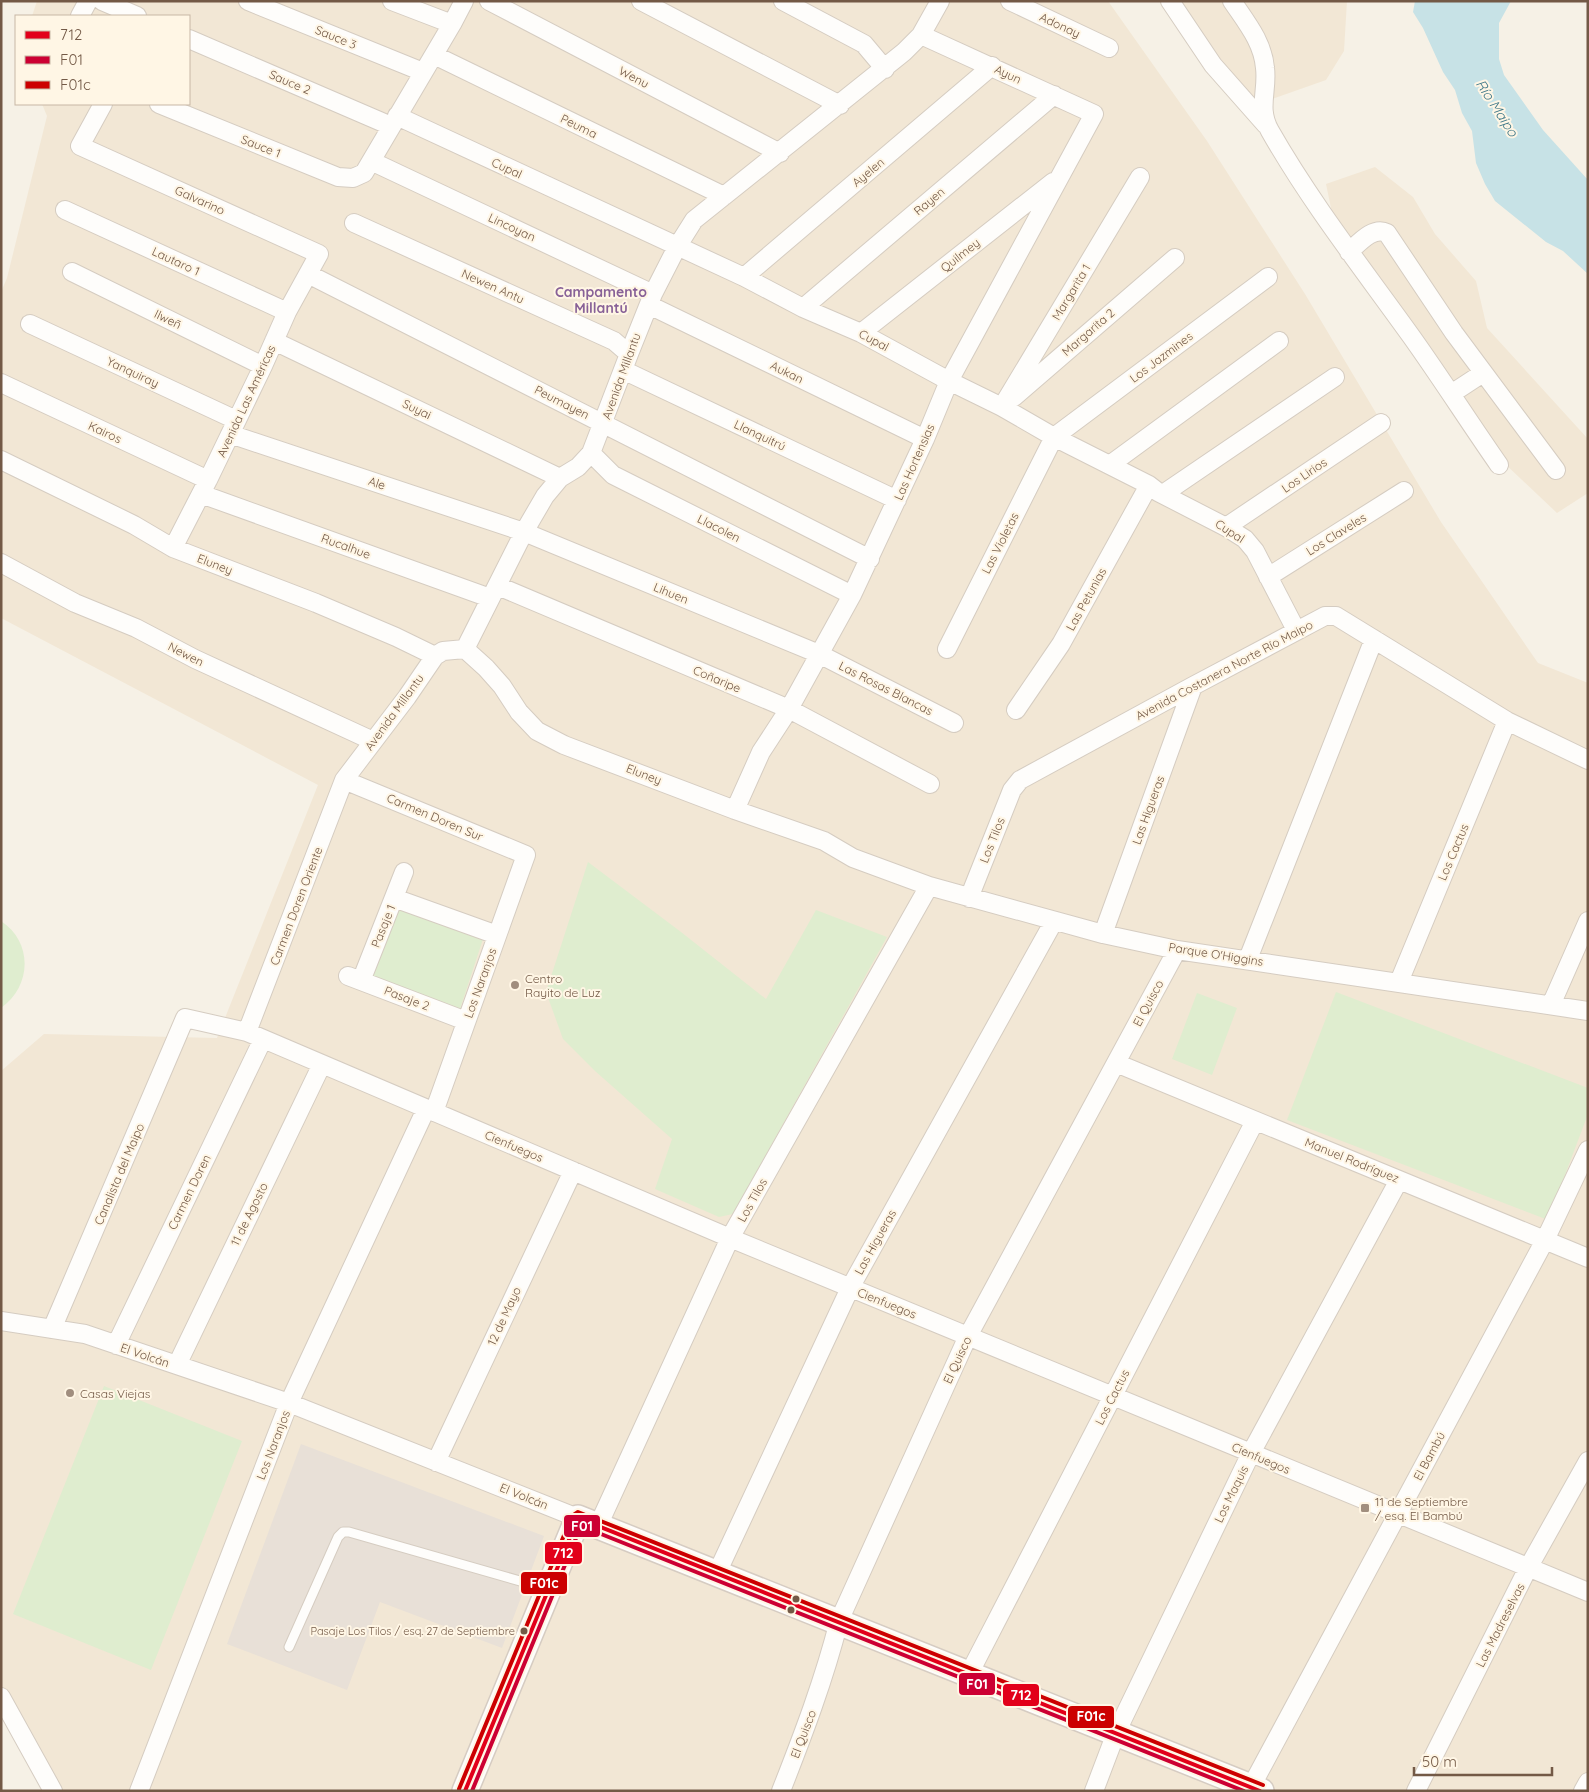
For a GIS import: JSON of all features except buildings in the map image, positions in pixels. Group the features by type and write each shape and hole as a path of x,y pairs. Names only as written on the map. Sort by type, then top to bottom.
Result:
{"street":[{"path":"81,15 88,1"},
{"path":"102,1 135,15"},
{"name":"Sauce 3","path":"248,1 423,72"},
{"path":"392,1 452,24"},
{"path":"368,167 464,1"},
{"name":"Wenu","path":"489,1 780,153"},
{"path":"641,1 840,105"},
{"path":"783,1 864,44 885,69"},
{"name":"Adonay","path":"1010,1 1109,48"},
{"path":"1170,1 1213,65 1269,129 1326,220 1452,394 1498,464"},
{"path":"1232,1 1258,41 1263,54 1266,80 1262,109 1269,129"},
{"name":"Avenida Millantu","path":"465,649 524,532 546,496 560,478 578,467 592,453 651,300 677,247 694,220 885,69 921,35 936,3"},
{"name":"Ayun","path":"921,35 1094,114"},
{"name":"Sauce 2","path":"190,39 394,121"},
{"name":"Peuma","path":"434,55 724,196"},
{"name":"Ayelen","path":"744,278 992,66"},
{"name":"Rayen","path":"803,308 1054,95"},
{"name":"Galvarino","path":"102,105 80,146 319,254"},
{"name":"Sauce 1","path":"161,105 338,177 353,178 368,167"},
{"name":"Las Hortensias","path":"735,810 761,752 789,709 870,559 925,439 949,381 1094,114"},
{"name":"Cupal","path":"394,121 677,247 803,308 861,333 949,381 1002,407 1054,437 1111,464 1226,527 1245,540 1255,551 1296,630"},
{"name":"Lincoyan","path":"368,167 651,300"},
{"name":"Quilmey","path":"861,333 1059,177"},
{"name":"Margarita 1","path":"1002,407 1140,177"},
{"name":"Lautaro 1","path":"65,210 286,312"},
{"name":"Newen Antu","path":"354,223 614,341 626,362"},
{"path":"1349,252 1375,231 1382,231 1387,234 1454,333 1556,470"},
{"name":"Avenida Las Américas","path":"173,548 205,487 263,366 286,312 319,254"},
{"name":"Margarita 2","path":"1002,407 1174,258"},
{"name":"Ilweñ","path":"72,272 263,366"},
{"name":"Peumayen","path":"308,274 870,559"},
{"name":"Los Jazmines","path":"1054,437 1268,277"},
{"name":"Aukan","path":"651,300 925,439"},
{"name":"Yanquiray","path":"30,324 233,427"},
{"name":"Suyai","path":"274,341 560,478"},
{"path":"1111,464 1279,341"},
{"name":"Llanquitrú","path":"626,362 897,500"},
{"path":"1452,394 1483,373"},
{"path":"1156,489 1335,376"},
{"name":"Kairos","path":"1,383 205,487"},
{"name":"Los Lirios","path":"1226,527 1381,423"},
{"name":"Ale","path":"233,427 524,532"},
{"name":"Las Violetas","path":"947,649 1054,437"},
{"name":"Llacolen","path":"592,453 613,475 852,595"},
{"name":"Eluney","path":"1,460 134,526 173,548 316,603 396,636 435,656"},
{"name":"Rucalhue","path":"205,487 494,592"},
{"name":"Las Petunias","path":"1016,710 1061,644 1156,489"},
{"name":"Los Claveles","path":"1268,577 1404,491"},
{"name":"Lihuen","path":"524,532 819,654"},
{"name":"Newen","path":"1,563 75,603 136,628 195,660 373,741"},
{"name":"Coñaripe","path":"494,592 789,709 930,784"},
{"name":"Avenida Costanera Norte Río Maipo","path":"1017,783 1296,630 1325,616 1336,616 1508,721 1588,760"},
{"path":"1248,959 1374,639"},
{"path":"435,656 444,651 465,649"},
{"name":"Eluney","path":"465,649 502,686 519,712 537,731 564,745 735,810 824,841 853,858"},
{"name":"Las Rosas Blancas","path":"819,654 954,723"},
{"name":"Avenida Millantu","path":"344,780 435,656"},
{"name":"Las Higueras","path":"1103,934 1193,686"},
{"name":"Los Cactus","path":"1399,982 1508,721"},
{"name":"Carmen Doren Sur","path":"344,780 526,855"},
{"name":"Carmen Doren Oriente","path":"255,1035 344,780"},
{"name":"Los Tilos","path":"969,898 1012,790 1017,783"},
{"name":"Los Naranjos","path":"139,1791 289,1403 430,1110 466,1021 526,855"},
{"name":"Parque O'Higgins","path":"853,858 929,886 969,898 1103,934 1177,950 1248,959 1588,1011"},
{"name":"Pasaje 1","path":"354,978 394,898 404,872"},
{"name":"Los Tilos","path":"465,1791 548,1590 588,1522 730,1238 929,886"},
{"path":"394,898 497,935"},
{"name":"Las Higueras","path":"717,1572 850,1288 1054,921"},
{"path":"1551,1005 1588,921"},
{"name":"El Quisco","path":"780,1791 810,1715 828,1663 839,1622 968,1336 1177,950"},
{"name":"Pasaje 2","path":"354,978 466,1021"},
{"name":"Cienfuegos","path":"185,1018 255,1035 730,1238 1397,1515 1588,1592"},
{"name":"Canalista del Maipo","path":"52,1329 185,1018"},
{"name":"Carmen Doren","path":"116,1345 255,1035"},
{"name":"Manuel Rodríguez","path":"1116,1063 1588,1258"},
{"name":"11 de Agosto","path":"177,1365 322,1064"},
{"name":"Los Cactus","path":"969,1674 1256,1121"},
{"name":"El Bambú","path":"1256,1789 1397,1515 1545,1240 1588,1150"},
{"name":"12 de Mayo","path":"436,1462 572,1171"},
{"name":"Los Maquis","path":"1094,1791 1116,1733 1251,1453 1399,1180"},
{"name":"El Volcán","path":"1,1321 85,1334 289,1403 717,1572 1256,1789"},
{"name":"Las Madreselvas","path":"1416,1791 1528,1568 1588,1461"},
{"path":"1,1697 53,1791"},
{"path":"1583,1791 1588,1782"}],"lane":[{"path":"289,1647 338,1537 343,1532 349,1532 548,1590"}],"shaded area":[{"path":"37,1 1108,1 1207,141 1305,294 1441,522 1538,663 1588,683 1588,1791 61,1791 1,1688 1,1071 44,1034 217,1038 318,785 1,618 1,292 7,278 47,116 42,105 190,105 190,15 32,15"},
{"path":"1167,1 1347,1 1344,51 1326,80 1264,102 1224,81"},
{"path":"1375,167 1413,197 1435,234 1476,281 1487,328 1588,439 1588,493 1557,513 1503,462 1336,232 1326,184"},
{"path":"301,1444 544,1536 502,1648 380,1602 347,1690 227,1644"}],"green space":[{"path":"588,862 766,999 816,910 887,937 733,1214 719,1217 655,1189 672,1139 595,1071 563,1039 546,992"},
{"path":"399,908 483,939 460,1009 373,976"},
{"path":"1,921 19,940 25,964 19,988 1,1008"},
{"path":"1336,992 1588,1088 1588,1114 1548,1220 1287,1120"},
{"path":"1197,993 1237,1008 1212,1075 1172,1059"},
{"path":"104,1386 242,1441 151,1670 13,1614"}],"water":[{"name":"Río Maipo","path":"1415,1 1511,1 1499,23 1499,59 1504,75 1543,130 1588,180 1588,274 1563,251 1546,242 1495,201 1476,163 1472,131 1462,113 1455,90 1443,72 1423,28 1413,12"}],"transit line":[{"name":"F01c","path":"459,1789 572,1516 578,1512 1263,1785"},
{"name":"712","path":"465,1791 578,1518 1260,1791"},
{"name":"F01","path":"472,1791 581,1526 1244,1791"}],"place":[{"name":"Centro Rayito de Luz","path":"515,985"},
{"name":"Casas Viejas","path":"70,1393"},
{"name":"11 de Septiembre / esq. El Bambú","path":"1365,1508"},
{"name":"Pasaje Los Tilos / esq. 27 de Septiembre","path":"524,1631"}],"district":[{"name":"Campamento Millantú","path":"601,300"}]}
